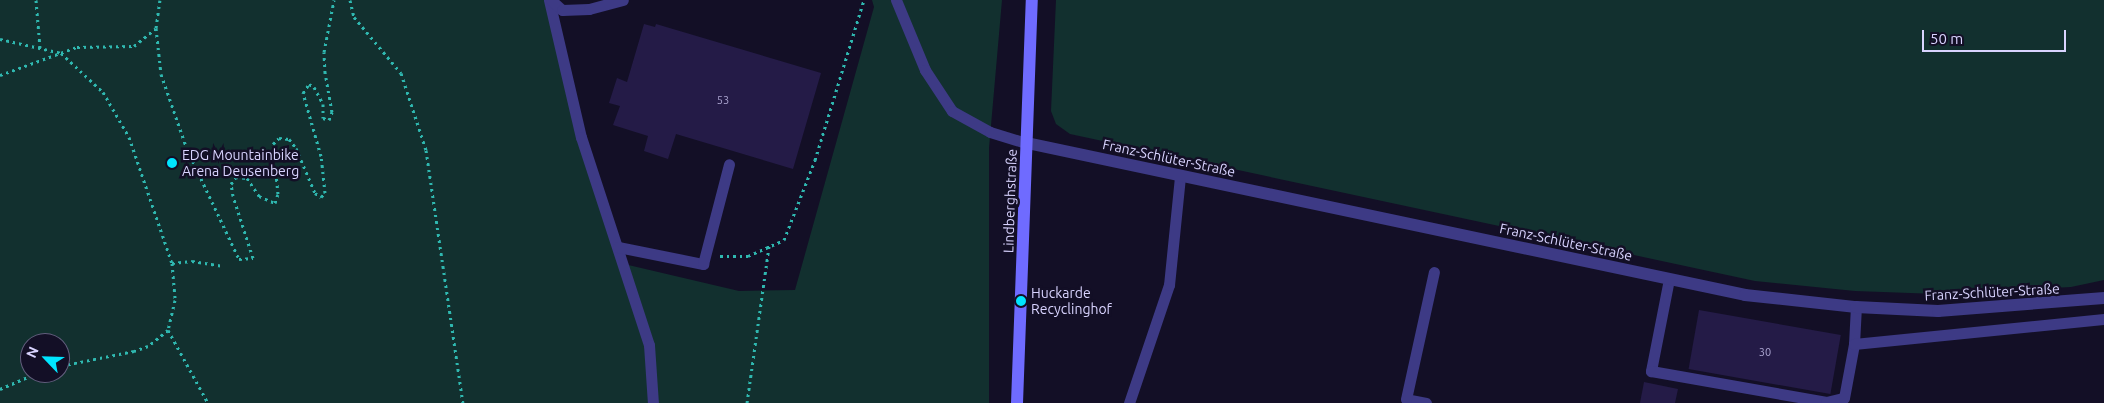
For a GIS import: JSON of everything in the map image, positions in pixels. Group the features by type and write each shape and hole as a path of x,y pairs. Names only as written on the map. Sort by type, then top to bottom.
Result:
{"main road":[{"name":"Lindberghstraße","path":"1017,403 1032,0"}],"street":[{"name":"Franz-Schlüter-Straße","path":"1027,143 1745,295 1856,307 1984,310 2104,298"}],"lane":[{"path":"550,0 562,10 588,9 623,0"},
{"path":"550,0 580,137 649,345 653,403"},
{"path":"896,0 925,70 952,111 990,132 1027,143"},
{"path":"618,247 703,264 729,164"},
{"path":"1129,403 1169,285 1180,176"},
{"path":"1426,403 1406,399 1434,272"},
{"path":"1669,279 1651,371 1826,402 1844,398 1854,344 1856,307"},
{"path":"1854,344 2104,319"}],"path":[{"path":"36,0 40,48"},
{"path":"160,0 156,28 161,74 188,149 239,258 253,258 233,196 231,184 236,177 247,178 259,196 275,203 278,194 274,144 279,138 289,140 296,148 315,193 321,197 325,192 321,156 303,93 309,84 314,87 323,104 323,118 329,120 332,112 325,73 324,52 334,0"},
{"path":"350,0 354,17 402,73 426,150 463,403"},
{"path":"705,256 748,256 784,240 815,160 864,0"},
{"path":"0,75 85,46 134,46 156,28"},
{"path":"0,40 61,53 91,79 117,114 139,165 172,264 175,300 168,330 148,346 134,352 70,364"},
{"path":"747,403 769,246"},
{"path":"172,264 192,261 224,266"},
{"path":"168,330 208,403"},
{"path":"0,389 20,381"}],"green space":[{"path":"0,0 549,0 573,98 624,264 739,291 795,290 874,7 872,0 1002,0 989,148 989,403 0,403"},
{"path":"1056,0 2104,0 2104,280 2071,287 1938,294 1855,291 1755,281 1070,134 1056,124 1051,111"}],"building":[{"path":"644,24 655,27 656,24 821,73 793,169 676,134 668,159 644,151 648,136 613,125 620,106 609,103 617,78 627,82"},
{"path":"1699,310 1841,335 1830,394 1689,369"},
{"path":"1644,382 1678,389 1675,403 1640,403"}],"place":[{"name":"EDG Mountainbike Arena Deusenberg","path":"172,163"},
{"name":"Huckarde Recyclinghof","path":"1021,301"}]}
